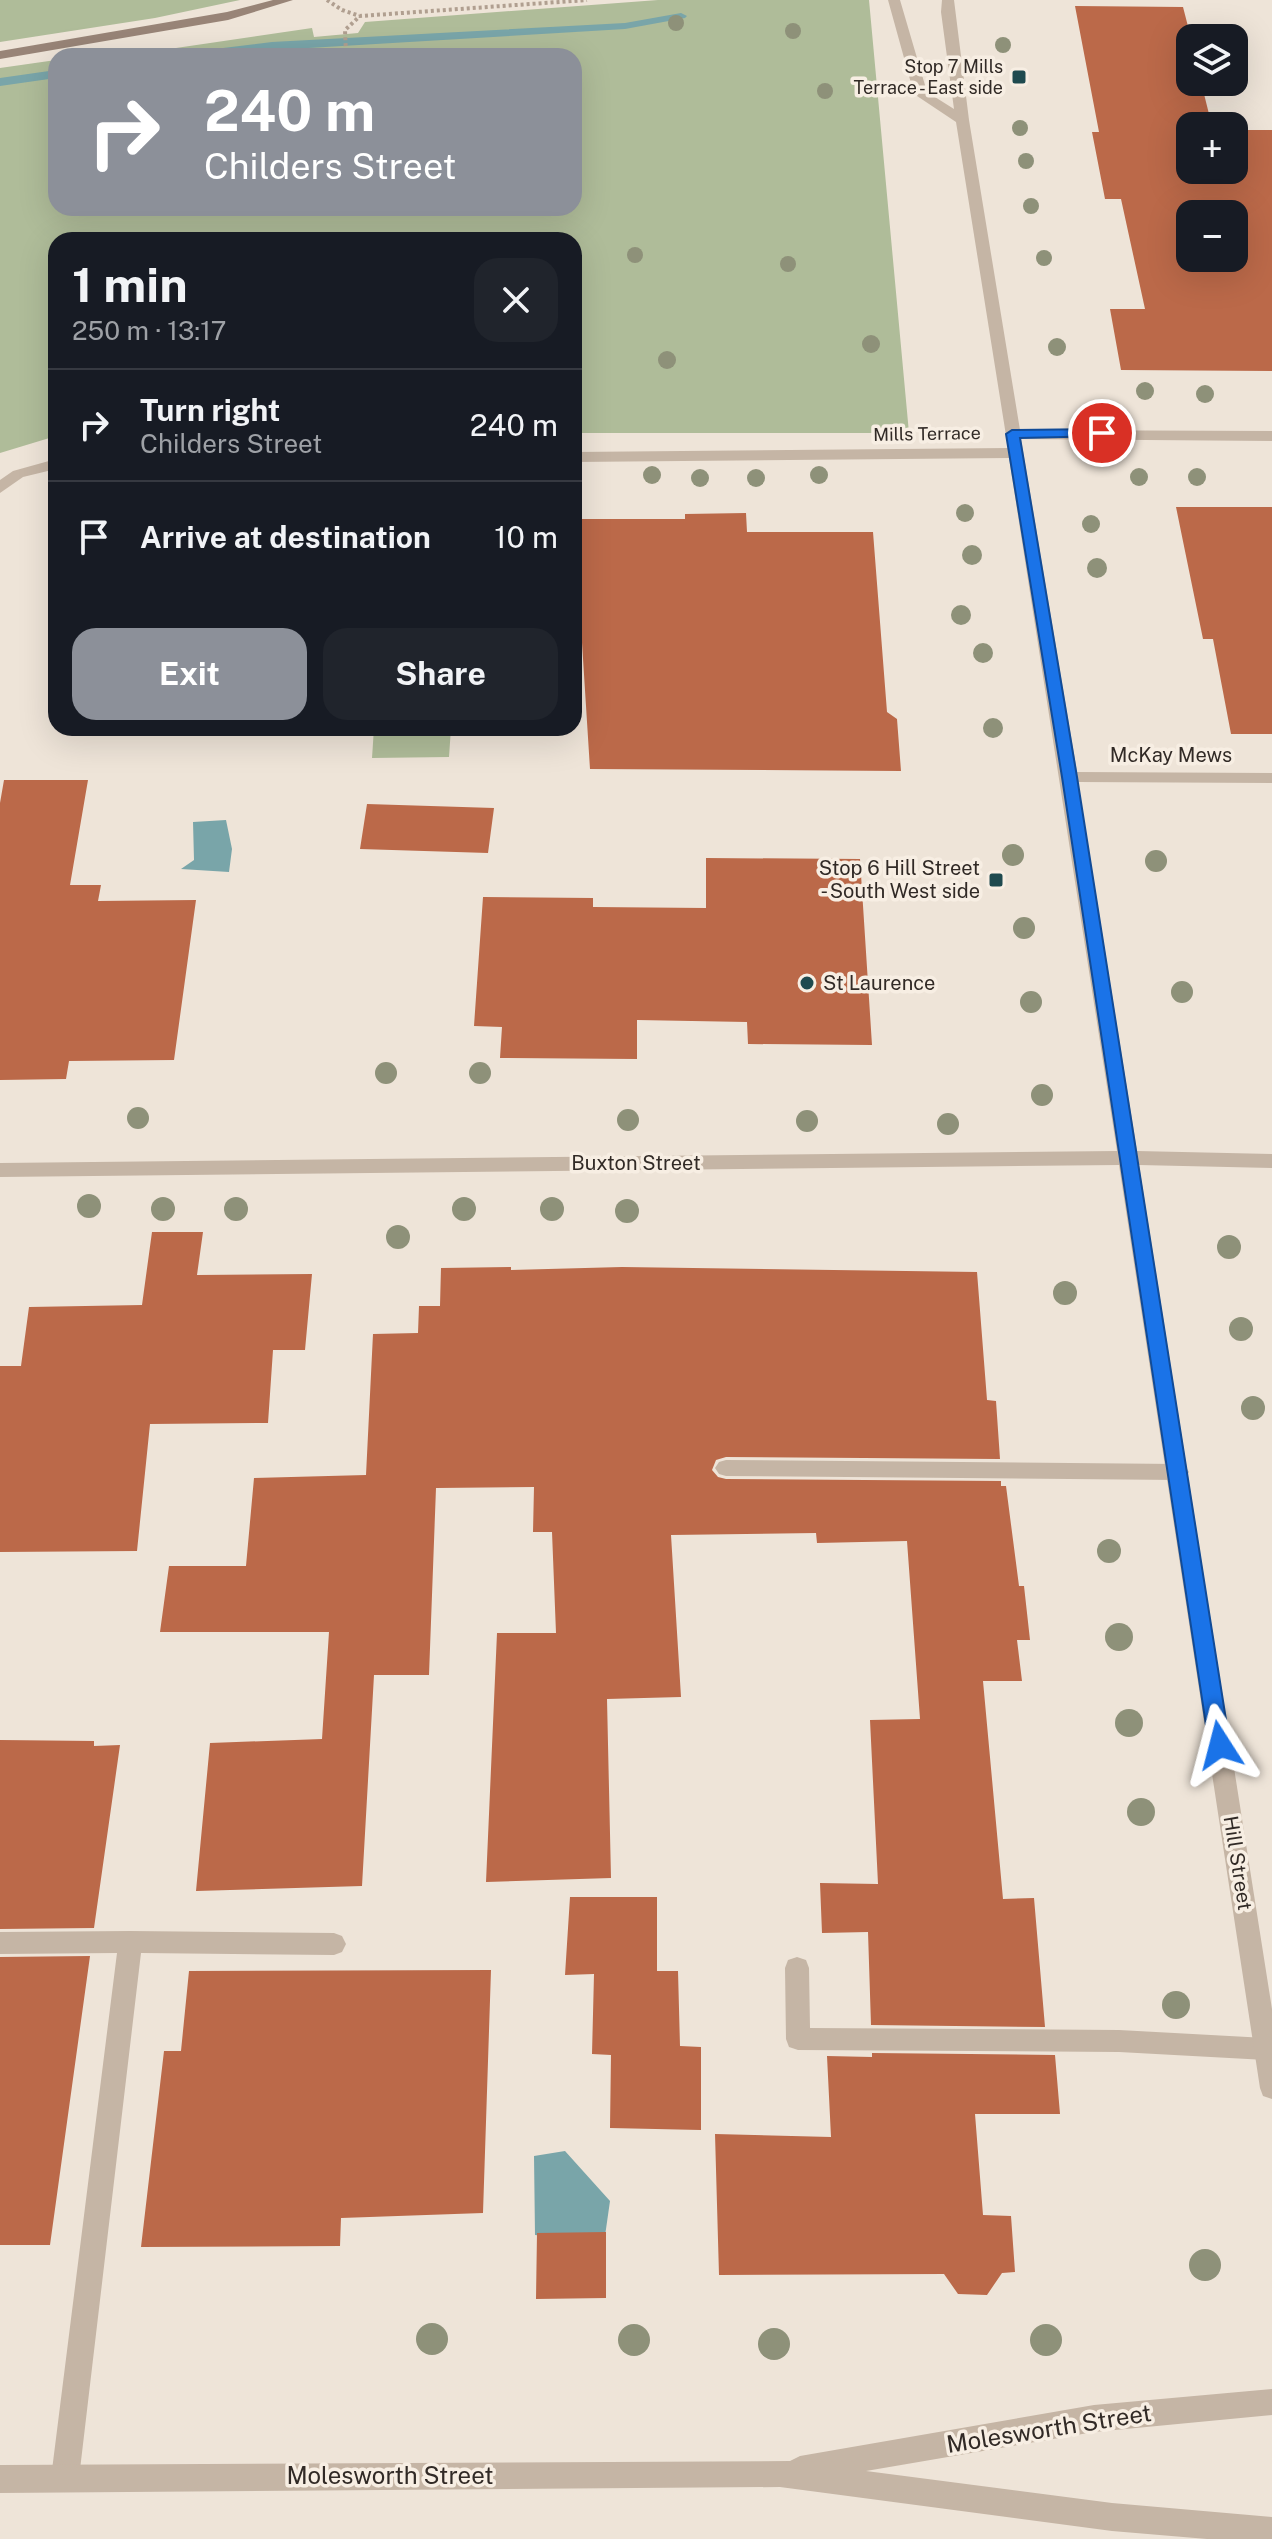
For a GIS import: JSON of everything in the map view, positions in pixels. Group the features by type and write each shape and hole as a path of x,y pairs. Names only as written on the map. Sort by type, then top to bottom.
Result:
{"street":[{"path":"0,55 228,16 287,0"},
{"path":"894,0 921,94 962,120"},
{"name":"Mills Terrace","path":"582,457 1015,453 962,120 948,0"},
{"path":"1012,434 1272,436"},
{"name":"Hill Street","path":"1015,453 1069,777 1272,2088"},
{"path":"0,488 18,474 48,466"},
{"name":"McKay Mews","path":"1069,777 1272,778"},
{"name":"Buxton Street","path":"0,1170 1128,1158 1272,1161"},
{"path":"726,1468 1178,1472"},
{"path":"65,2478 130,1942"},
{"path":"0,1943 334,1944"},
{"path":"797,1968 798,2039 1119,2041 1266,2049"},
{"name":"Molesworth Street","path":"780,2473 1101,2419 1223,2404 1272,2402"},
{"name":"Molesworth Street","path":"0,2479 780,2473 1112,2517 1272,2531"}],"path":[{"path":"327,0 342,10 360,16 587,0"},
{"path":"346,48 345,30 360,16"}],"green space":[{"path":"0,0 240,0 155,18 0,42"},
{"path":"658,0 869,0 909,433 582,433 582,232 48,232 48,438 0,453 0,68 48,61 48,216 582,216 582,48 176,48 312,28 314,37 358,33 365,22"},
{"path":"373,736 450,736 449,757 372,758"}],"water":[{"path":"226,820 232,849 229,872 181,869 194,860 193,822"},
{"path":"565,2151 610,2201 604,2243 535,2235 534,2156"}],"building":[{"path":"1075,6 1183,7 1187,24 1176,24 1176,96 1204,96 1208,112 1176,112 1176,184 1248,184 1248,130 1272,130 1272,371 1121,370 1110,309 1145,309 1121,199 1105,199 1092,132 1099,132"},
{"path":"1176,507 1272,507 1272,734 1231,734 1213,639 1203,639"},
{"path":"746,513 747,532 873,532 887,712 897,719 901,771 590,769 582,643 582,519 685,519 685,514"},
{"path":"4,780 88,780 70,885 101,885 98,901 196,900 174,1060 69,1061 66,1079 0,1080 0,803"},
{"path":"367,804 494,808 488,853 360,849"},
{"path":"706,858 860,859 872,1045 748,1044 747,1022 637,1020 637,1059 500,1058 502,1027 474,1026 483,897 593,898 593,907 706,908"},
{"path":"152,1232 203,1232 197,1275 312,1274 305,1350 273,1350 268,1423 150,1424 137,1551 0,1552 0,1366 21,1366 29,1307 142,1305"},
{"path":"511,1267 511,1270 622,1267 977,1272 987,1400 996,1401 1000,1459 726,1457 716,1460 712,1470 718,1477 726,1479 1001,1481 1001,1486 1006,1486 1019,1586 1024,1586 1030,1640 1017,1640 1022,1681 983,1681 1003,1899 1034,1898 1045,2027 871,2025 868,1932 822,1933 820,1883 878,1884 870,1720 920,1719 907,1541 817,1543 816,1533 671,1535 681,1697 607,1699 611,1878 486,1882 497,1633 556,1633 552,1532 533,1532 534,1487 436,1488 429,1675 374,1675 362,1886 196,1891 210,1743 322,1739 329,1632 160,1632 169,1566 246,1566 254,1478 366,1475 373,1334 418,1333 419,1306 440,1306 441,1268"},
{"path":"0,1740 94,1741 94,1746 120,1745 94,1928 0,1929"},
{"path":"570,1897 657,1897 657,1971 678,1971 680,2046 701,2047 701,2130 610,2128 611,2055 592,2054 594,1974 565,1975"},
{"path":"90,1956 50,2245 0,2245 0,1957"},
{"path":"491,1970 483,2213 341,2218 340,2246 141,2247 164,2051 181,2051 189,1971"},
{"path":"872,2053 1055,2055 1060,2114 975,2114 983,2215 1011,2216 1015,2272 1002,2273 987,2295 958,2294 944,2274 719,2275 715,2134 831,2137 827,2056 872,2057"},
{"path":"606,2232 606,2298 536,2299 537,2233"}],"waterway":[{"path":"247,48 625,26 681,16"},
{"path":"0,82 48,75"}],"place":[{"name":"Stop 7 Mills Terrace - East side","path":"1019,77"},
{"name":"Stop 6 Hill Street - South West side","path":"996,880"},
{"name":"St Laurence","path":"807,983"}],"route":[{"path":"1102,433 1012,434 1054,681 1220,1745"}]}
